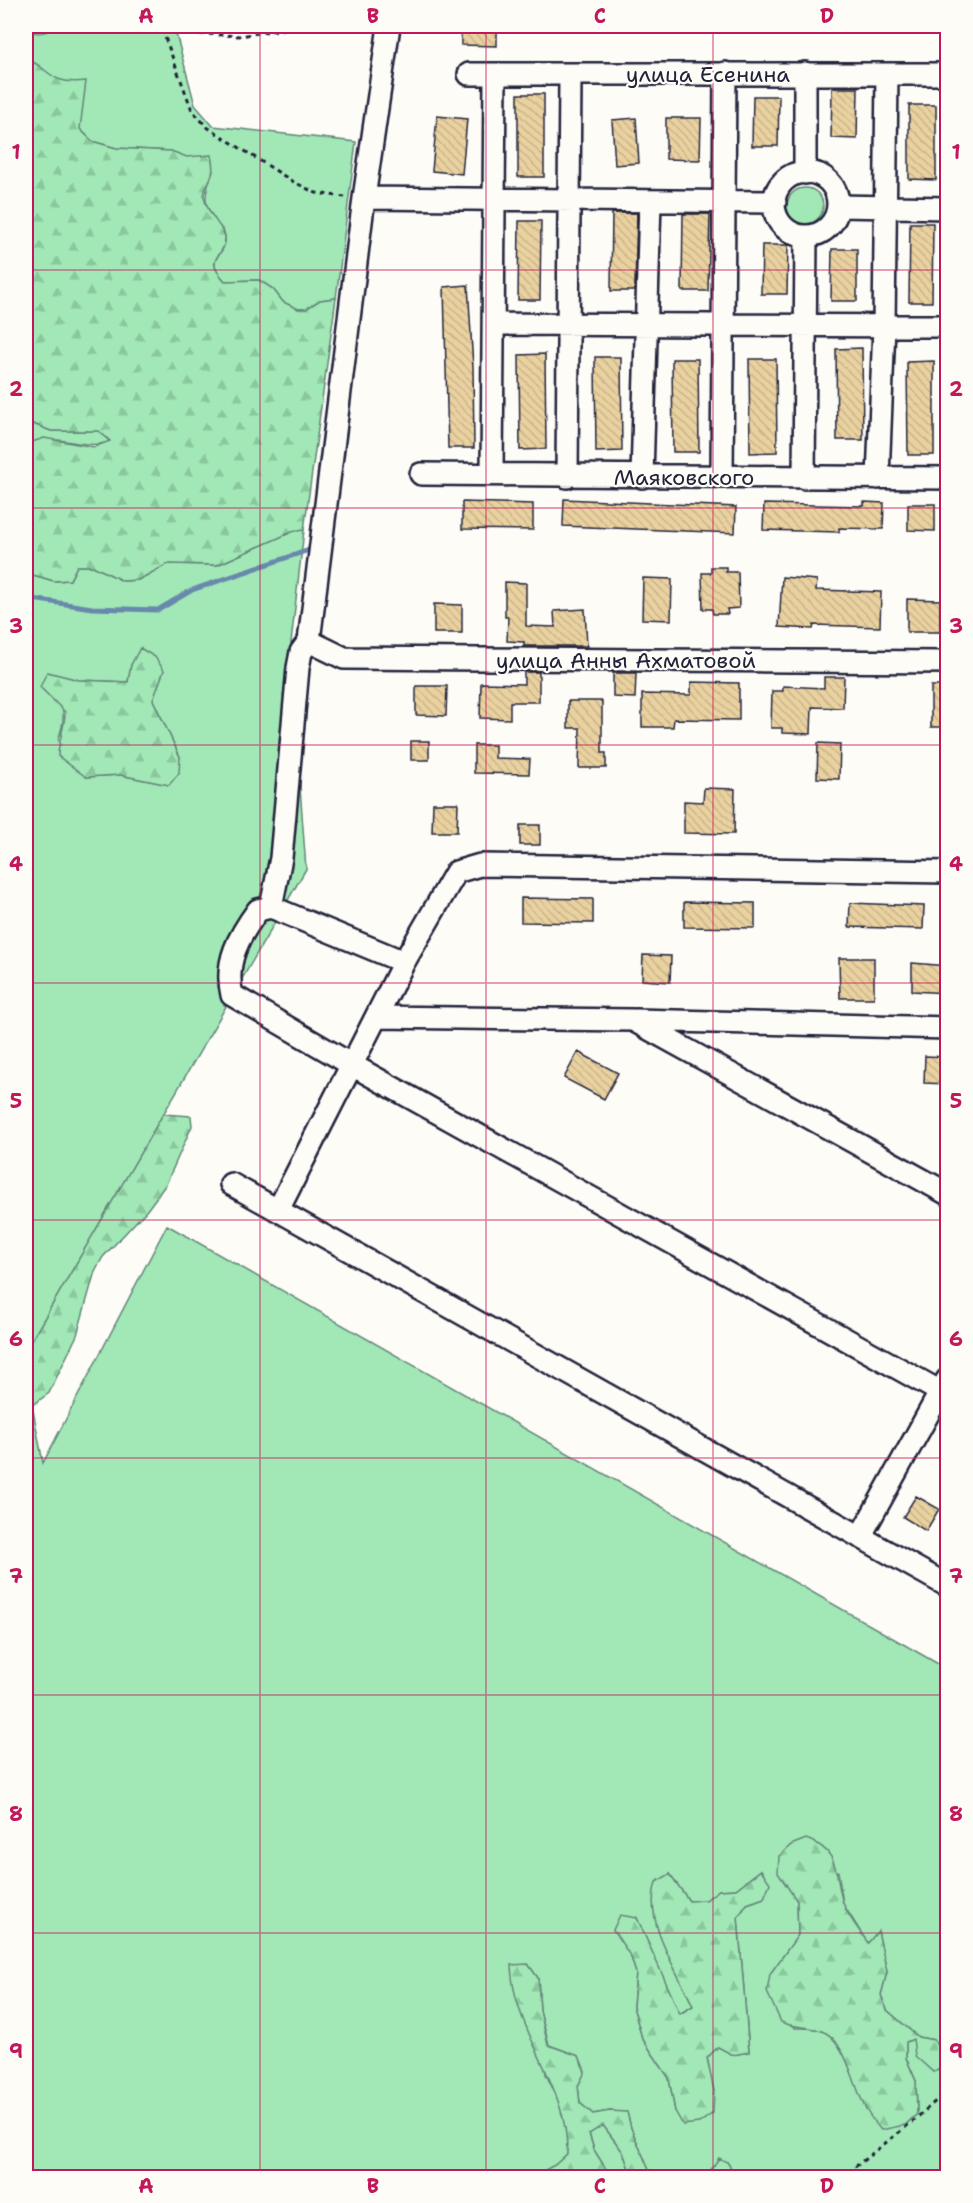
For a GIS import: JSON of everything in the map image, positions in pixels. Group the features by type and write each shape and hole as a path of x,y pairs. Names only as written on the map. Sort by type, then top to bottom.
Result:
{"street":[{"path":"271,907 281,858 298,668 301,652 309,641 364,198 389,26"},
{"path":"722,477 726,202 725,73"},
{"name":"улица Есенина","path":"469,74 948,74"},
{"path":"492,474 495,324 493,199 495,74"},
{"path":"805,74 805,173"},
{"path":"878,478 884,326 887,74"},
{"path":"567,477 570,75"},
{"path":"805,173 825,178 832,186 838,206 832,224 824,231 806,236 783,226 778,219 775,202 777,193 788,179 805,173"},
{"path":"364,198 775,202"},
{"path":"642,477 650,201"},
{"path":"838,206 948,208"},
{"path":"804,478 806,236"},
{"path":"495,324 948,326"},
{"name":"Маяковского","path":"421,474 567,477 948,478"},
{"name":"улица Анны Ахматовой","path":"309,641 344,658 948,662"},
{"path":"278,1210 404,962 456,872 480,865 948,872"},
{"path":"404,962 271,907 258,909 233,952 228,978 232,995 352,1065 945,1389 860,1537"},
{"path":"376,1017 633,1020 948,1028"},
{"path":"633,1020 948,1194"},
{"path":"231,1184 948,1586"}],"path":[{"path":"153,26 163,32 240,36 302,26"},
{"path":"163,32 192,110 207,127 292,181 316,193 333,197 364,198"},
{"path":"841,2178 912,2122 948,2090"}],"green space":[{"path":"55,26 174,26 195,105 213,126 356,142 336,298 320,300 306,309 298,309 283,302 273,289 259,280 225,281 218,273 215,261 223,249 225,236 210,215 206,202 213,171 171,151 116,148 92,141 80,129 70,83 53,78 26,58 26,30 41,32 48,31"},
{"path":"26,58 58,79 74,82 86,81 80,129 92,141 116,148 171,151 187,157 211,155 213,172 204,196 208,208 225,237 222,250 216,258 215,267 225,281 259,280 273,289 283,302 298,309 306,309 320,300 336,298 304,530 294,531 217,565 168,564 138,580 123,581 93,566 77,566 70,580 54,581 26,573 26,444 44,438 94,447 110,441 99,431 51,431 26,421"},
{"path":"805,188 818,193 823,206 818,219 805,224 792,219 787,206 792,193"},
{"path":"26,421 51,431 99,431 110,442 88,444 49,440 28,445 26,444"},
{"path":"304,530 290,651 306,869 26,1350 26,573 54,581 70,580 77,566 93,566 123,581 138,580 168,564 217,565 294,531","holes":["141,648 153,700 180,757 169,785 120,775 86,777 58,739 63,713 59,698 47,673 79,680 128,682 131,665"]},
{"path":"140,648 155,657 164,670 153,700 180,757 179,773 169,785 120,775 86,777 58,756 65,712 40,687 47,672 79,680 128,682 131,665"},
{"path":"163,1114 191,1116 192,1126 166,1184 147,1210 103,1257 95,1271 77,1335 49,1393 26,1410 26,1350"},
{"path":"167,1225 947,1669 947,2177 737,2177 727,2162 710,2171 709,2177 652,2177 627,2113 610,2111 593,2114 580,2103 578,2086 585,2071 579,2056 549,2045 540,2011 538,1978 528,1964 546,2074 561,2106 568,2138 567,2154 555,2165 532,2177 26,2177 26,1410 32,1405 43,1463","holes":["761,1870 764,1898 747,1904 738,1917 749,2052 733,2055 718,2046 707,2058 714,2091 675,2111 669,2078 642,2038 633,2006 636,1973 631,1957 637,1918 679,2014 693,2006 658,1930 670,1874 689,1901 706,1900 719,1890 736,1889","838,1871 843,1904 868,1944 878,1932 887,1972 881,1995 887,2010 918,2037 934,2040 913,2039 906,2042 906,2058 916,2081 917,2114 905,2125 866,2110 851,2069 840,2048 828,2034 821,2030 795,2028 770,1974 798,1936 797,1901"]},
{"path":"806,1839 818,1844 831,1857 845,1908 868,1943 878,1931 887,1972 881,1995 887,2010 918,2037 934,2040 943,2053 941,2068 933,2072 915,2056 913,2039 906,2042 906,2058 916,2081 917,2114 905,2125 881,2130 867,2111 840,2047 826,2033 781,2022 767,1992 770,1974 798,1935 797,1901 778,1873 779,1856 791,1845"},
{"path":"761,1870 770,1883 764,1898 747,1904 738,1917 749,2052 733,2055 718,2047 707,2058 714,2091 713,2113 699,2123 683,2125 675,2111 669,2078 642,2038 633,2006 636,1973 631,1957 613,1930 620,1915 637,1918 680,2014 693,2006 658,1929 653,1897 656,1882 670,1874 689,1901 706,1900 719,1890 736,1889"},
{"path":"528,1964 538,1978 540,2011 548,2045 579,2056 585,2072 578,2086 580,2103 593,2114 610,2111 627,2112 631,2128 652,2177 632,2177 623,2152 603,2125 589,2134 594,2150 611,2177 532,2177 555,2165 567,2154 565,2129 559,2105 521,2013 514,1990 511,1965"},
{"path":"603,2125 623,2152 632,2177 611,2177 594,2150 589,2133"},
{"path":"719,2158 727,2162 737,2177 709,2177 710,2171"}],"building":[{"path":"461,26 497,26 497,46 461,45"},
{"path":"832,88 858,88 857,139 831,138"},
{"path":"518,94 544,94 544,177 518,177"},
{"path":"753,96 779,96 778,146 752,146"},
{"path":"909,105 936,105 936,180 909,179"},
{"path":"437,116 467,119 462,174 432,171"},
{"path":"636,118 639,163 615,165 612,120"},
{"path":"666,118 701,118 700,160 666,159"},
{"path":"612,213 637,213 635,291 611,291"},
{"path":"683,214 710,214 708,291 682,291"},
{"path":"519,221 541,221 540,300 518,300"},
{"path":"910,223 933,223 932,302 909,302"},
{"path":"762,245 788,245 787,294 761,294"},
{"path":"832,249 857,249 857,301 831,301"},
{"path":"468,285 473,367 474,448 448,448 444,287"},
{"path":"862,348 863,440 837,440 836,349"},
{"path":"545,354 546,449 520,450 519,355"},
{"path":"595,357 621,357 622,451 596,452"},
{"path":"672,359 698,359 699,452 673,452"},
{"path":"749,359 776,359 777,452 750,453"},
{"path":"934,361 934,455 908,455 907,362"},
{"path":"564,499 736,507 735,533 563,526"},
{"path":"462,502 533,504 533,530 462,529"},
{"path":"864,502 884,503 883,529 839,528 839,532 763,530 764,504 864,506"},
{"path":"908,504 935,504 935,531 908,530"},
{"path":"711,567 726,567 726,572 738,572 739,608 727,609 728,614 713,614 712,609 703,609 702,573 711,573"},
{"path":"782,577 817,580 816,590 881,592 880,627 814,625 813,629 779,627"},
{"path":"643,578 672,579 671,620 642,619"},
{"path":"505,582 526,583 526,626 555,627 554,611 585,609 587,646 524,646 524,642 507,641 508,617 505,617"},
{"path":"907,599 940,600 940,632 907,632"},
{"path":"434,604 462,605 462,633 434,633"},
{"path":"524,672 539,672 539,702 510,702 510,719 480,718 481,683 524,684"},
{"path":"613,673 636,673 635,698 613,697"},
{"path":"824,677 844,677 843,708 812,707 811,734 782,733 782,728 771,728 772,691 783,691 783,686 824,688"},
{"path":"691,682 739,683 739,720 674,719 673,727 642,727 642,694 691,695"},
{"path":"416,686 447,686 446,716 416,715"},
{"path":"931,686 948,686 948,727 931,727"},
{"path":"568,701 602,701 602,753 606,753 606,768 579,768 580,728 568,728"},
{"path":"411,741 429,741 429,760 411,760"},
{"path":"818,743 840,744 839,779 817,778"},
{"path":"474,745 495,745 495,758 530,759 529,774 474,773"},
{"path":"704,788 735,789 734,834 684,833 684,801 703,802"},
{"path":"433,803 458,803 457,832 432,832"},
{"path":"520,825 540,825 540,845 520,845"},
{"path":"521,898 593,899 593,923 521,922"},
{"path":"684,902 755,903 755,928 684,927"},
{"path":"850,903 924,906 923,929 849,927"},
{"path":"643,955 671,956 670,982 642,980"},
{"path":"839,958 874,958 874,998 840,998"},
{"path":"912,963 948,966 948,993 912,991"},
{"path":"578,1052 618,1073 604,1099 564,1078"},
{"path":"925,1056 948,1057 948,1084 924,1083"},
{"path":"916,1496 939,1509 926,1531 903,1517"}],"waterway":[{"path":"26,598 92,608 158,610 192,590 312,549"}]}
